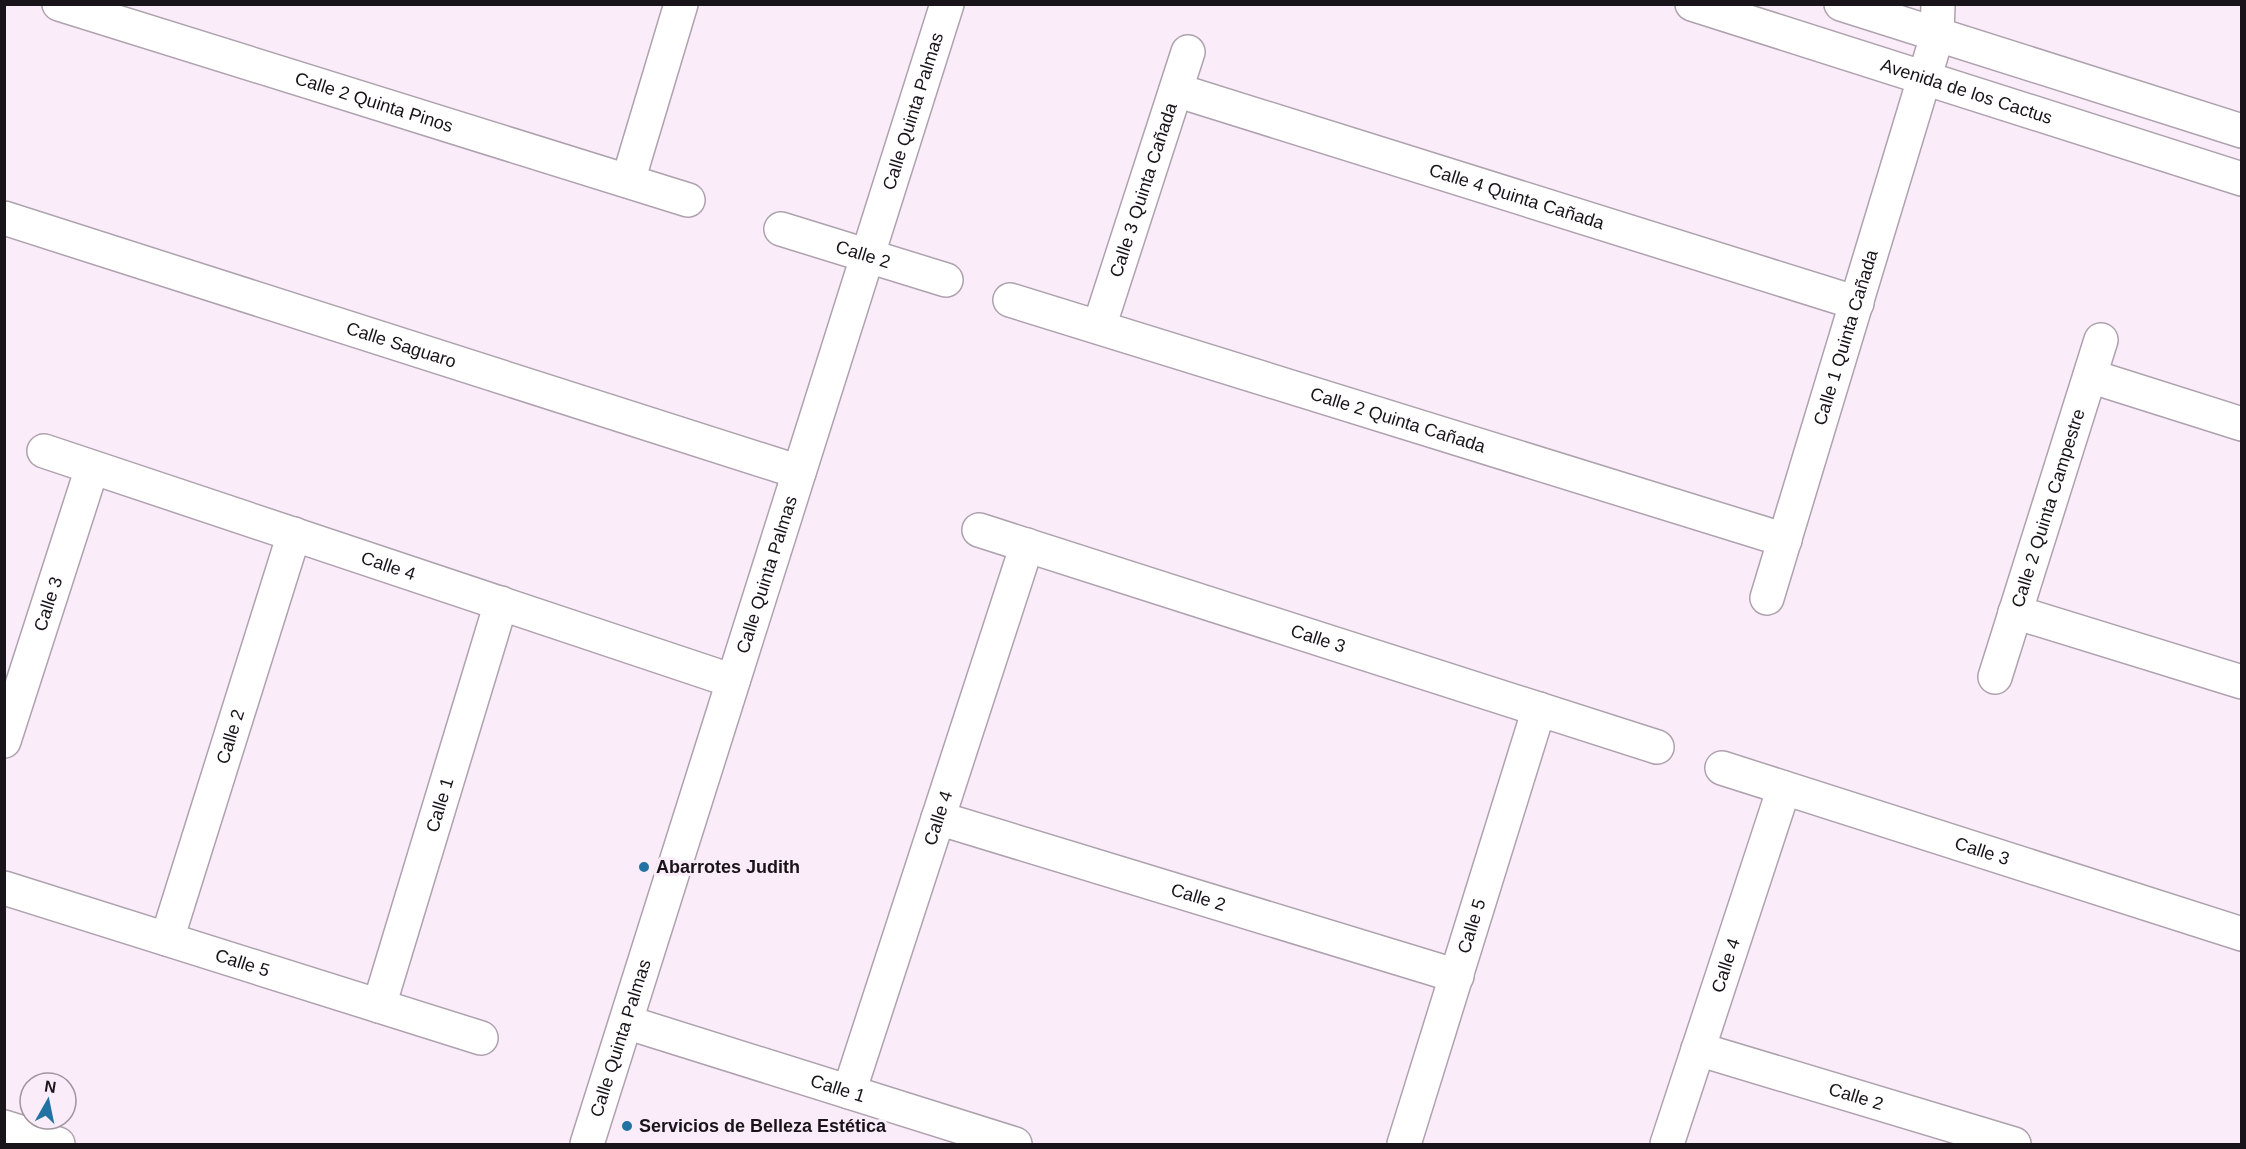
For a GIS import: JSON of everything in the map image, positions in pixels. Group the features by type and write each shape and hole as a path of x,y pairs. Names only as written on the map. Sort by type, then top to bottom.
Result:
{"street":[{"name":"Calle 2 Quinta Pinos","path":"59,4 688,200"},
{"path":"628,181 681,4"},
{"name":"Calle Quinta Palmas","path":"587,1144 947,4"},
{"name":"Avenida de los Cactus","path":"1692,4 2241,179"},
{"path":"1841,4 1937,20 2241,131"},
{"path":"1925,78 1937,20"},
{"name":"Calle 3 Quinta Cañada","path":"1099,327 1188,52"},
{"name":"Calle 1 Quinta Cañada","path":"1767,598 1925,78"},
{"name":"Calle 4 Quinta Cañada","path":"1176,90 1857,303"},
{"name":"Calle Saguaro","path":"4,218 799,472"},
{"name":"Calle 2","path":"781,229 946,280"},
{"name":"Calle 2 Quinta Cañada","path":"1010,300 1785,540"},
{"name":"Calle 2 Quinta Campestre","path":"1995,677 2101,340"},
{"path":"2090,376 2241,424"},
{"name":"Calle 4","path":"44,451 734,681"},
{"name":"Calle 3","path":"4,741 92,468"},
{"name":"Calle 3","path":"979,530 1657,747"},
{"name":"Calle 2","path":"167,939 294,534"},
{"name":"Calle 4","path":"849,1092 1028,545"},
{"name":"Calle 1","path":"379,1006 501,603"},
{"path":"2015,612 2241,682"},
{"name":"Calle 5","path":"1404,1144 1539,709"},
{"name":"Calle 3","path":"1722,768 2241,934"},
{"name":"Calle 4","path":"1667,1144 1784,788"},
{"name":"Calle 2","path":"938,818 1456,976"},
{"name":"Calle 5","path":"4,888 481,1038"},
{"name":"Calle 1","path":"626,1022 1015,1144"},
{"name":"Calle 2","path":"1698,1049 2014,1144"},
{"path":"4,1127 58,1144"}],"place":[{"name":"Abarrotes Judith","path":"644,867"},
{"name":"Servicios de Belleza Estética","path":"627,1126"}]}
